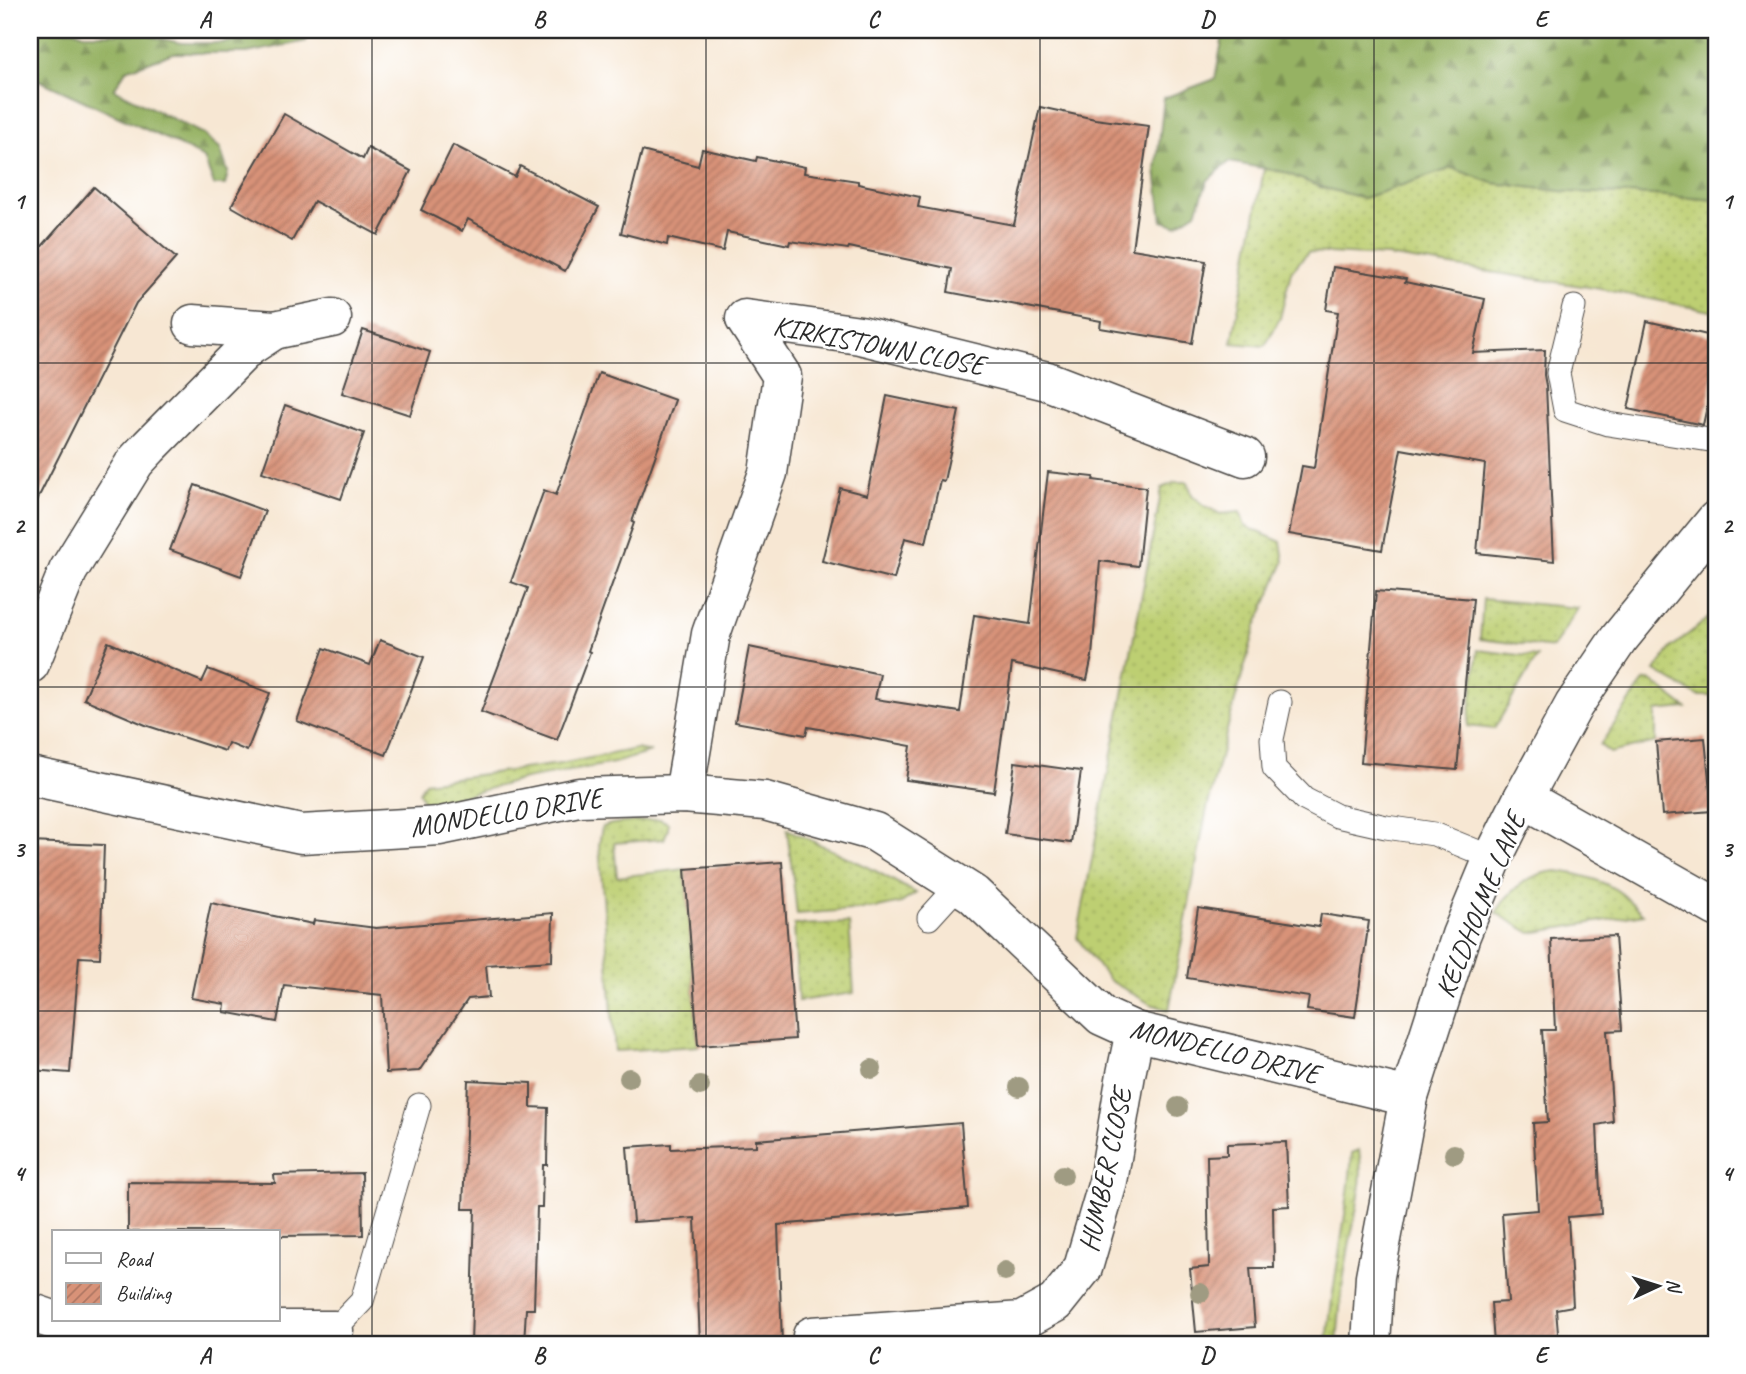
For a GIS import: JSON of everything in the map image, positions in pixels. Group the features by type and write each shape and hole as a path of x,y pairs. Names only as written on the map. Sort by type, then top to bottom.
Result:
{"street":[{"path":"193,324 274,330 332,318"},
{"name":"KIRKISTOWN CLOSE","path":"684,794 711,634 768,473 782,376 745,319 859,335 1047,381 1245,457"},
{"path":"30,664 68,571 135,462 248,348 274,330"},
{"name":"KELDHOLME LANE","path":"1371,1344 1376,1276 1409,1097 1461,935 1493,858 1574,705 1618,640 1716,520"},
{"name":"MONDELLO DRIVE","path":"30,776 301,834 440,826 579,797 684,794 765,801 875,832 959,885 973,894 1101,1016 1135,1031 1409,1097"},
{"path":"1523,798 1716,907"},
{"name":"HUMBER CLOSE","path":"812,1336 1022,1321 1055,1303 1083,1268 1108,1182 1135,1031"},
{"path":"30,1312 52,1318"},
{"path":"64,1322 95,1331 334,1330"}],"lane":[{"path":"1574,307 1559,373 1564,410 1608,424 1716,441"},
{"path":"1280,702 1272,739 1274,768 1304,799 1337,816 1434,834 1493,858"},
{"path":"929,918 959,885"},
{"path":"334,1330 362,1301 419,1105"}],"green space":[{"path":"30,30 140,34 181,43 221,43 278,37 312,30 306,41 247,53 173,53 126,70 114,89 203,134 220,148 228,172 225,185 214,185 204,158 30,76"},
{"path":"1224,30 1716,30 1716,200 1569,192 1493,183 1452,168 1364,198 1320,187 1284,172 1229,162 1208,180 1196,212 1176,225 1162,221 1156,170 1164,98 1215,79"},
{"path":"1452,168 1493,183 1569,192 1716,200 1716,312 1601,289 1387,256 1308,252 1291,272 1280,318 1265,346 1232,343 1264,169 1284,172 1320,187 1364,198"},
{"path":"1176,482 1188,482 1192,495 1205,506 1220,514 1240,512 1245,526 1281,542 1284,562 1256,626 1229,722 1206,813 1169,1010 1151,1004 1109,980 1077,938 1162,488"},
{"path":"1483,599 1578,608 1553,648 1480,639"},
{"path":"1716,612 1716,696 1698,696 1655,671 1671,648"},
{"path":"1478,650 1537,657 1494,729 1468,726"},
{"path":"1650,680 1686,708 1656,711 1656,742 1610,753 1600,745 1644,681"},
{"path":"636,749 651,752 614,763 525,779 443,801 424,803 419,792 425,782 560,764"},
{"path":"660,819 668,823 664,839 614,843 617,877 685,869 698,1046 615,1051 599,845 602,827"},
{"path":"787,829 916,893 901,903 878,908 797,914"},
{"path":"1557,871 1600,881 1622,894 1643,914 1531,933 1496,913 1521,884 1538,875"},
{"path":"849,923 854,993 798,1001 794,925"},
{"path":"1359,1150 1360,1189 1344,1275 1337,1344 1327,1344 1352,1153"}],"building":[{"path":"1040,107 1095,119 1149,126 1132,249 1206,261 1192,343 1100,328 1101,321 948,292 952,269 849,247 790,241 789,245 727,232 723,251 668,238 667,245 621,233 642,151 698,166 702,149 756,161 757,157 805,167 804,173 858,181 858,184 920,197 918,207 1014,225"},
{"path":"284,114 363,159 368,148 411,171 378,235 314,201 292,241 231,206"},
{"path":"453,145 515,177 520,166 599,207 565,271 468,219 462,231 421,210"},
{"path":"94,187 176,258 136,303 30,514 30,260"},
{"path":"1333,267 1406,279 1405,282 1485,299 1473,353 1545,350 1554,561 1477,553 1485,464 1401,449 1382,550 1289,534 1302,466 1314,468 1338,312 1326,310"},
{"path":"1647,321 1716,337 1716,365 1703,425 1628,409"},
{"path":"363,330 430,352 410,415 342,393"},
{"path":"599,373 675,400 588,651 590,652 557,740 481,712 528,588 511,582 544,490 556,495"},
{"path":"887,396 959,411 944,481 940,480 926,543 905,538 894,579 822,561 840,488 867,495"},
{"path":"285,405 364,433 341,499 262,472"},
{"path":"1048,472 1146,487 1138,566 1100,561 1092,656 1087,680 1012,664 994,792 906,780 911,746 808,727 806,735 735,722 749,647 880,674 875,699 960,712 974,615 1030,624"},
{"path":"195,485 265,511 241,576 170,550"},
{"path":"1376,591 1473,599 1457,770 1361,762"},
{"path":"380,640 424,657 386,755 297,721 324,648 370,665"},
{"path":"108,642 202,682 208,669 270,693 247,751 228,743 225,751 148,726 84,699"},
{"path":"1705,738 1712,811 1662,815 1656,742"},
{"path":"1015,762 1081,771 1071,843 1005,834"},
{"path":"30,842 104,845 100,958 79,957 70,1073 30,1070"},
{"path":"782,862 795,1039 698,1046 685,869"},
{"path":"211,903 313,924 314,920 376,928 553,913 552,961 486,965 489,997 468,999 419,1071 386,1073 382,995 284,985 277,1022 224,1012 225,1004 191,998"},
{"path":"1198,908 1319,927 1321,914 1369,921 1355,1017 1307,1010 1309,997 1187,978"},
{"path":"1615,936 1622,1030 1607,1031 1613,1122 1597,1125 1601,1214 1568,1217 1573,1306 1556,1309 1559,1344 1494,1344 1491,1303 1508,1302 1502,1213 1538,1210 1533,1123 1548,1122 1542,1030 1555,1030 1551,939"},
{"path":"468,1080 531,1083 531,1107 548,1108 547,1165 543,1165 542,1207 537,1207 534,1309 526,1309 524,1344 471,1344 475,1209 463,1209"},
{"path":"961,1123 968,1208 778,1225 782,1344 700,1344 695,1218 633,1222 627,1147 671,1144 671,1149 756,1146 756,1140"},
{"path":"1286,1142 1289,1206 1273,1207 1274,1268 1250,1268 1255,1327 1196,1332 1190,1269 1209,1267 1207,1156 1227,1155 1227,1144"},
{"path":"362,1173 363,1235 280,1236 280,1230 128,1230 128,1182 275,1183 274,1175"}]}
